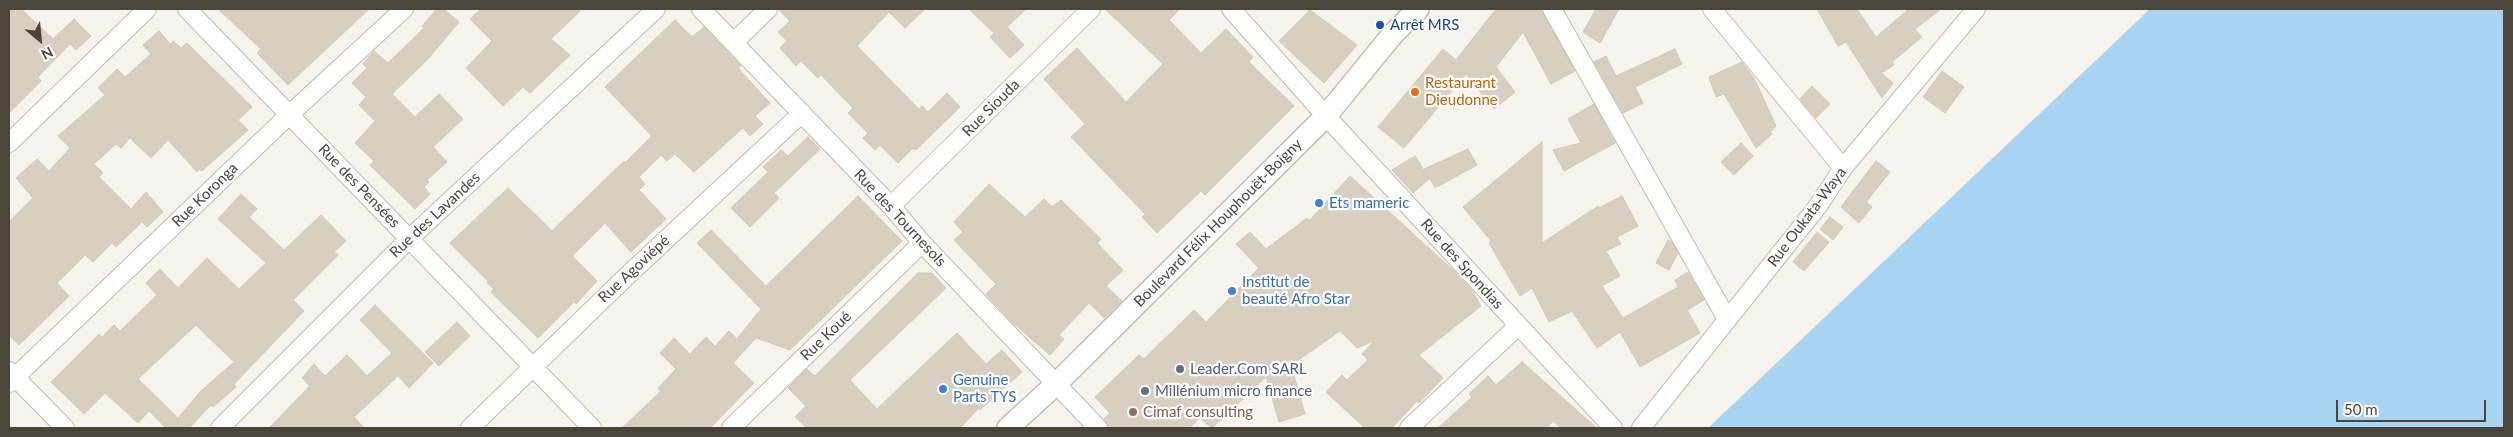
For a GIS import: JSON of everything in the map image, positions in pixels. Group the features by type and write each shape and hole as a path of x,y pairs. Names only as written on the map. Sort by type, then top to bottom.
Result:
{"street":[{"path":"9,143 146,9"},
{"name":"Rue des Pensées","path":"187,9 592,428"},
{"name":"Rue Koronga","path":"11,377 404,9"},
{"name":"Rue des Lavandes","path":"220,428 410,238 656,9"},
{"name":"Rue des Tournesols","path":"700,9 891,206 922,243 1098,428"},
{"path":"733,43 768,9"},
{"name":"Rue Siouda","path":"891,206 1091,9"},
{"name":"Rue des Spondias","path":"1231,9 1326,116 1613,428"},
{"name":"Boulevard Félix Houphouët-Boigny","path":"1008,428 1056,384 1326,116 1393,34 1418,9"},
{"path":"1552,9 1728,319"},
{"path":"1712,9 1843,168"},
{"name":"Rue Oukata-Waya","path":"1641,428 1818,206 1843,168 1976,9"},
{"name":"Rue Agoviépé","path":"470,428 533,366 802,114"},
{"name":"Rue Koué","path":"731,428 922,243"},
{"path":"1409,428 1518,326"},
{"path":"11,377 65,428"}],"water":[{"path":"2150,9 2504,9 2504,428 1708,428"}],"building":[{"path":"9,9 21,9 53,39 74,19 91,36 76,50 70,44 38,77 41,81 9,113"},
{"path":"218,9 369,9 288,85 257,53 261,49"},
{"path":"437,9 444,9 459,22 428,59 392,94 415,117 439,94 463,119 433,147 447,162 427,180 429,182 424,187 430,194 415,209 370,165 374,161 355,143 375,121 359,105 366,97 352,83 367,68 363,64 374,51 388,63 424,28 422,26"},
{"path":"481,9 582,9 551,39 570,55 530,93 523,87 503,106 466,68 492,41 470,19"},
{"path":"778,9 925,9 905,28 889,12 857,46 919,109 922,106 928,112 947,93 960,107 916,150 913,148 898,163 880,145 875,150 863,138 868,133 848,113 853,108 821,75 818,78 801,61 796,66 780,48 787,41 778,32 790,21"},
{"path":"969,9 1026,9 1007,27 1024,45 1010,58 990,37 994,33"},
{"path":"1105,9 1180,9 1169,20 1201,53 1226,29 1253,57 1249,62 1294,106 1205,195 1201,191 1157,233 1142,217 1145,214 1071,137 1085,124 1044,79 1077,48 1126,102 1163,64"},
{"path":"1496,9 1541,9 1575,71 1551,84 1523,32 1496,67 1515,92 1494,109 1466,74 1404,148 1378,127 1443,49 1456,60"},
{"path":"1596,9 1619,9 1600,43 1583,32"},
{"path":"1817,9 1857,9 1876,37 1909,9 1941,9 1915,29 1922,37 1892,62 1894,65 1881,73 1893,83 1882,98 1846,42 1838,46"},
{"path":"1310,10 1357,45 1324,83 1279,41"},
{"path":"675,20 692,37 704,27 741,66 738,68 770,103 755,116 763,124 750,136 743,128 694,172 675,154 667,161 661,155 639,177 645,184 639,190 666,219 631,252 605,223 572,256 597,281 576,304 574,302 538,338 491,292 494,289 487,283 488,281 450,243 508,188 552,231 624,161 625,163 652,136 605,87"},
{"path":"159,31 170,44 173,41 181,48 187,43 252,107 238,120 248,130 202,171 199,169 197,172 168,140 151,158 130,138 121,148 116,144 94,164 103,173 99,177 131,209 146,192 163,212 147,227 142,222 116,247 112,243 93,262 85,255 57,283 69,296 19,345 9,335 9,222 33,198 16,178 37,159 49,171 70,148 58,136 105,95 98,88 117,69 125,77 151,54 143,45"},
{"path":"1675,49 1682,64 1635,87 1643,103 1623,113 1594,62 1606,56 1616,76"},
{"path":"1742,62 1755,80 1776,126 1770,132 1772,134 1756,148 1724,94 1716,97 1709,77"},
{"path":"1942,71 1964,87 1945,113 1923,97"},
{"path":"1812,86 1830,104 1816,118 1800,99"},
{"path":"1594,104 1615,143 1564,171 1553,150 1581,143 1568,119"},
{"path":"808,137 820,149 774,193 779,198 750,227 731,208 768,172 763,167 781,150 788,156"},
{"path":"1542,142 1542,243 1598,206 1599,208 1622,196 1638,226 1617,237 1621,244 1606,251 1620,276 1602,286 1623,318 1678,287 1675,280 1688,272 1704,300 1687,310 1700,333 1640,367 1620,332 1597,348 1572,311 1549,322 1532,288 1520,296 1489,243 1491,241 1463,207"},
{"path":"1741,143 1753,156 1734,175 1721,162"},
{"path":"1468,149 1477,165 1435,188 1424,169"},
{"path":"1415,156 1429,179 1413,193 1392,170"},
{"path":"1876,161 1890,172 1866,202 1872,207 1859,223 1841,207"},
{"path":"1350,176 1455,272 1473,292 1481,306 1419,355 1443,378 1419,403 1417,401 1392,428 1365,428 1326,392 1342,375 1347,380 1368,360 1362,354 1374,341 1357,348 1340,331 1294,363 1289,358 1305,414 1279,422 1266,377 1212,428 1200,418 1189,428 1108,428 1104,419 1110,413 1095,397 1139,355 1144,359 1194,310 1206,322 1259,268 1236,244 1250,232 1266,249 1307,218 1309,221"},
{"path":"989,184 1025,217 1044,199 1052,207 1061,200 1101,239 1097,243 1123,270 1106,286 1122,301 1104,318 1089,303 1059,335 1064,339 1050,355 1013,323 986,294 996,284 954,240 963,232 954,222"},
{"path":"241,194 257,209 249,217 284,250 321,215 346,241 334,252 338,255 293,300 304,311 234,384 236,387 213,407 211,405 189,428 166,428 149,411 138,423 105,393 84,414 51,382 99,334 102,337 114,325 120,331 157,295 146,283 160,269 178,288 207,258 239,289 266,263 218,219","holes":["196,325 234,362 201,391 178,418 138,379"]},
{"path":"858,196 902,241 790,350 756,338 733,363 754,383 710,428 622,428 661,391 658,388 676,369 660,353 674,338 690,354 706,337 715,346 729,331 737,339 761,309 697,243 711,230 766,286"},
{"path":"1830,217 1843,227 1833,240 1820,229"},
{"path":"1817,232 1829,242 1804,271 1793,262"},
{"path":"1668,240 1678,253 1669,270 1656,263"},
{"path":"918,273 932,273 946,288 850,380 877,409 957,333 986,364 1002,350 1022,372 980,410 979,408 960,428 807,428 795,417 806,406 788,388 807,369 815,376"},
{"path":"375,305 433,363 409,388 398,376 354,417 364,428 269,428 310,386 302,378 314,364 325,376 347,355 367,376 392,353 360,320"},
{"path":"457,322 470,336 439,366 425,352"},
{"path":"1522,362 1597,428 1561,428 1553,421 1547,428 1438,428 1472,397 1469,394 1488,376 1496,385"}],"place":[{"name":"Arrêt MRS","path":"1380,25"},
{"name":"Restaurant Dieudonne","path":"1415,92"},
{"name":"Ets mameric","path":"1319,203"},
{"name":"Institut de beauté Afro Star","path":"1232,291"},
{"name":"Leader.Com SARL","path":"1180,369"},
{"name":"Genuine Parts TYS","path":"943,389"},
{"name":"Millénium micro finance","path":"1145,391"},
{"name":"Cimaf consulting","path":"1133,412"}]}
